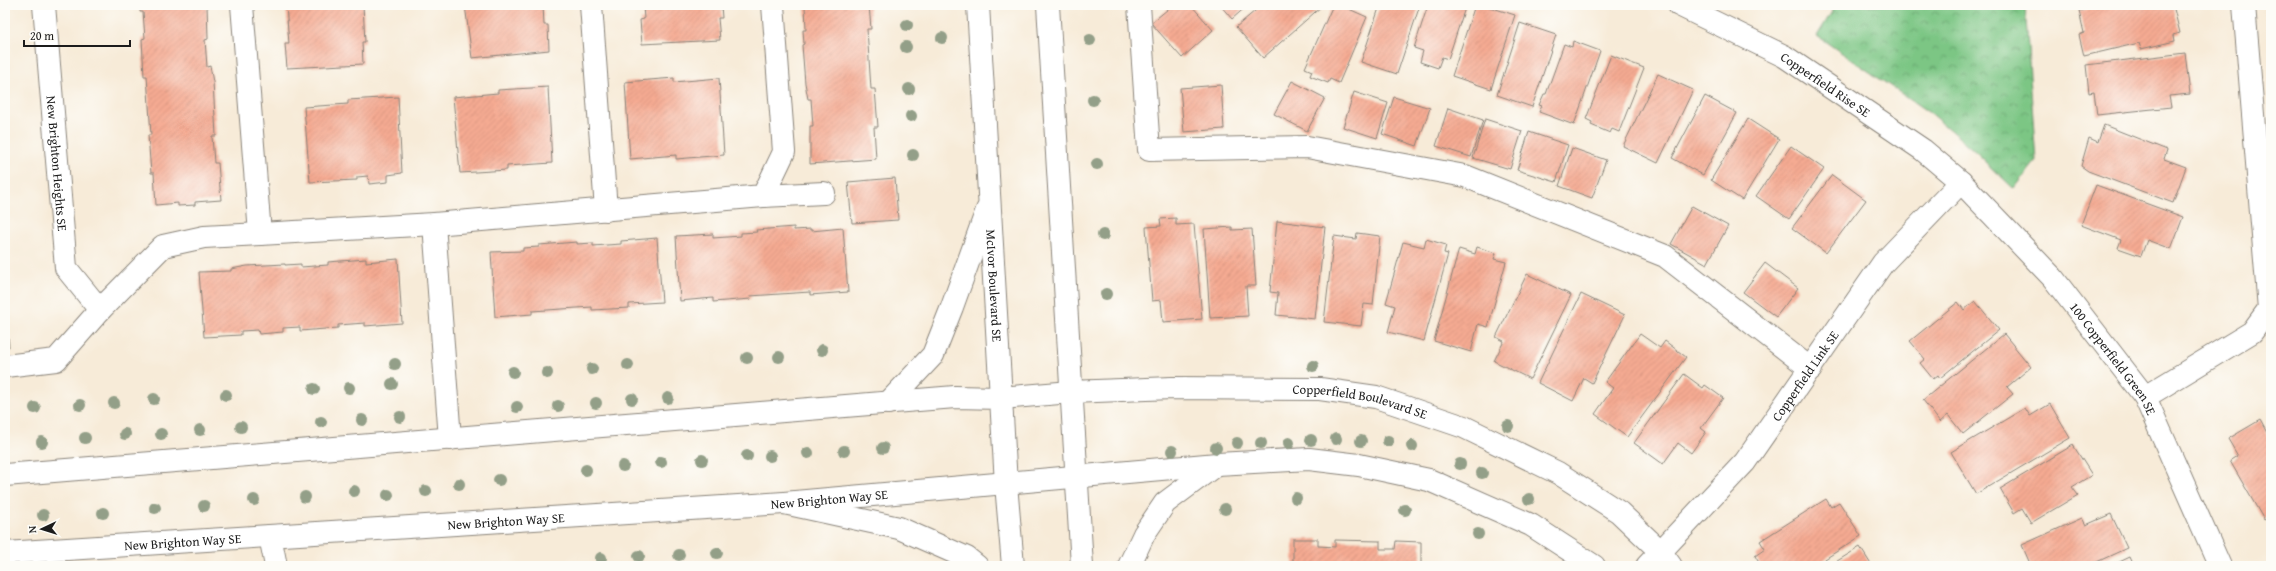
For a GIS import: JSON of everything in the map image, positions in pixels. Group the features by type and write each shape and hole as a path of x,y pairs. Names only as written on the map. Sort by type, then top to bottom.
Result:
{"street":[{"name":"New Brighton Heights SE","path":"44,5 66,268 100,310"},
{"path":"242,5 260,234"},
{"path":"592,5 606,210"},
{"path":"763,196 784,152 773,5"},
{"name":"McIvor Boulevard SE","path":"978,5 1006,484 1013,566"},
{"path":"1048,5 1082,566"},
{"path":"1139,5 1149,150 1307,147 1465,176 1665,256 1812,369"},
{"name":"Copperfield Rise SE","path":"1679,5 1784,56 1923,150 1960,182"},
{"path":"2145,397 2252,332 2269,309 2244,5"},
{"name":"Copperfield Link SE","path":"1659,561 1745,462 1812,369 1883,263 1960,182"},
{"name":"100 Copperfield Green SE","path":"1960,182 2053,278 2145,397 2220,566"},
{"path":"5,366 56,360 100,310 163,246 204,237 434,224 824,192"},
{"path":"888,403 933,355 990,201"},
{"path":"434,224 450,439"},
{"name":"Copperfield Boulevard SE","path":"1001,398 1071,392 1172,388 1320,389 1376,397 1464,427 1558,473 1619,512 1659,561"},
{"path":"5,475 955,397 1001,398"},
{"path":"1006,484 1216,464 1309,459 1359,465 1429,480 1531,524 1594,566"},
{"path":"1130,566 1144,534 1165,503 1216,464"},
{"name":"New Brighton Way SE","path":"5,553 784,503 1006,484"},
{"path":"784,503 899,528 967,558 977,566"},
{"path":"270,536 276,566"}],"green space":[{"path":"1836,5 2025,5 2036,161 2014,189 1976,152 1931,114 1817,36"}],"building":[{"path":"140,5 207,5 208,39 205,40 207,67 210,66 213,82 216,136 212,136 214,163 218,163 221,200 195,202 195,205 178,206 178,203 156,205 154,173 151,173 148,135 151,135 147,76 144,76 142,39 145,38 143,12 140,12"},
{"path":"286,5 363,5 365,42 362,42 363,64 287,68 285,44 289,44"},
{"path":"465,5 543,5 544,25 548,25 549,50 472,58"},
{"path":"643,5 721,5 722,18 718,18 720,40 642,44 640,20 644,19"},
{"path":"805,5 869,5 871,29 867,29 871,89 875,89 878,127 874,127 876,159 810,164 810,126 813,126 811,99 808,99 805,83 802,45 804,44 803,30 806,30"},
{"path":"1173,5 1191,5 1213,30 1182,58 1151,23"},
{"path":"1220,5 1248,5 1232,19"},
{"path":"1262,5 1323,5 1263,58 1236,27"},
{"path":"1333,5 1340,5 1367,17 1339,83 1330,79 1328,83 1310,76 1312,71 1305,68"},
{"path":"1380,5 1420,5 1397,74 1361,62"},
{"path":"1428,5 1466,5 1448,59 1442,57 1438,68 1420,62 1423,51 1414,48"},
{"path":"1475,5 1483,5 1515,15 1491,89 1452,76"},
{"path":"2104,5 2173,5 2180,33 2174,35 2175,41 2141,49 2139,43 2084,56 2079,35 2084,33 2079,11"},
{"path":"1520,23 1556,35 1532,107 1497,95"},
{"path":"1573,41 1600,51 1574,125 1539,112 1542,106 1539,105 1544,94 1546,94 1564,44 1572,47"},
{"path":"2185,53 2190,94 2169,96 2171,107 2097,115 2094,92 2089,93 2086,65"},
{"path":"1611,55 1644,68 1619,132 1612,129 1610,133 1591,125 1592,122 1586,119"},
{"path":"1658,74 1693,90 1658,163 1623,146"},
{"path":"674,78 674,82 719,78 724,155 676,159 676,155 630,159 625,82"},
{"path":"1292,81 1325,98 1307,131 1274,114"},
{"path":"1221,85 1224,129 1184,132 1180,88"},
{"path":"548,87 552,163 507,166 507,170 460,173 453,97 498,93 498,90"},
{"path":"1354,92 1388,103 1377,138 1343,127"},
{"path":"1705,96 1737,113 1703,175 1672,158"},
{"path":"398,97 402,173 388,175 388,182 369,184 368,176 357,177 357,180 310,182 304,107 348,104 348,100"},
{"path":"1394,97 1430,108 1417,146 1382,134"},
{"path":"1448,108 1483,120 1471,157 1436,146"},
{"path":"1485,119 1522,131 1510,169 1473,158"},
{"path":"1748,119 1779,139 1742,200 1711,180"},
{"path":"2104,125 2167,150 2164,159 2186,167 2173,203 2088,171 2081,166 2089,138 2098,142"},
{"path":"1529,132 1568,145 1556,182 1517,170"},
{"path":"1791,146 1824,169 1789,219 1756,196"},
{"path":"1572,148 1606,160 1592,198 1559,186"},
{"path":"1832,175 1866,200 1826,253 1792,228"},
{"path":"895,178 898,220 852,223 848,182"},
{"path":"2096,185 2183,217 2171,249 2147,240 2141,256 2118,248 2121,240 2081,225"},
{"path":"1692,206 1728,226 1707,264 1671,244"},
{"path":"1176,218 1176,225 1194,224 1202,319 1163,322 1161,300 1152,301 1146,227 1161,226 1160,219"},
{"path":"1277,221 1325,227 1315,319 1276,315 1278,293 1270,292"},
{"path":"794,227 794,230 811,229 811,231 843,228 848,292 810,295 810,292 750,296 751,299 713,302 713,298 680,301 676,236 713,234 713,238 741,236 741,233 757,232 756,230"},
{"path":"1232,227 1232,230 1252,229 1256,286 1246,286 1248,316 1210,318 1204,229"},
{"path":"1357,233 1380,236 1373,305 1364,304 1361,326 1324,322 1334,236 1356,239"},
{"path":"657,238 662,302 629,304 629,308 592,310 592,307 532,311 532,314 495,317 491,252 523,251 523,248 539,247 539,245 577,242 577,244 593,243 593,246 621,244 621,241"},
{"path":"1426,239 1446,245 1444,253 1448,254 1424,341 1388,332 1395,306 1386,303 1403,242 1424,247"},
{"path":"1477,247 1496,253 1494,259 1506,262 1488,327 1478,324 1471,352 1434,341 1459,249 1475,254"},
{"path":"366,259 366,262 398,259 402,323 365,326 365,323 338,325 338,328 300,331 300,327 283,328 283,332 259,334 258,330 241,331 241,335 204,337 199,272 231,271 231,269 247,266 301,264 301,267 328,265 328,262"},
{"path":"1765,263 1798,288 1776,317 1743,292"},
{"path":"1527,274 1571,295 1530,379 1494,361 1504,341 1496,337"},
{"path":"5,281 8,303 5,303"},
{"path":"1581,294 1625,315 1592,383 1584,378 1573,401 1538,383"},
{"path":"1975,301 1999,330 1940,378 1938,375 1933,379 1920,363 1925,359 1910,341 1958,302 1964,310"},
{"path":"5,320 7,320 9,347 5,347"},
{"path":"1640,334 1660,348 1665,341 1686,357 1627,437 1595,414 1613,388 1605,382"},
{"path":"2004,334 2031,367 2007,387 2013,394 1963,434 1948,415 1940,422 1923,400"},
{"path":"1684,374 1703,388 1705,385 1723,398 1701,428 1706,432 1691,453 1678,443 1663,464 1634,443"},
{"path":"2050,404 2070,438 1976,494 1951,452 2025,408 2030,416"},
{"path":"2260,420 2271,440 2271,516 2264,520 2230,461 2238,456 2228,439"},
{"path":"2073,445 2092,475 2072,487 2078,495 2031,523 2022,508 2014,513 2000,489"},
{"path":"1826,499 1831,507 1839,502 1861,536 1814,566 1761,566 1755,556 1765,549 1760,541"},
{"path":"2111,514 2127,548 2088,566 2031,566 2022,545 2082,518 2086,525"},
{"path":"1293,539 1318,539 1318,546 1335,547 1335,540 1380,541 1380,549 1395,549 1396,541 1421,542 1421,566 1293,566"},
{"path":"1860,547 1872,566 1829,566"},
{"path":"2130,557 2134,566 2111,566"}]}
